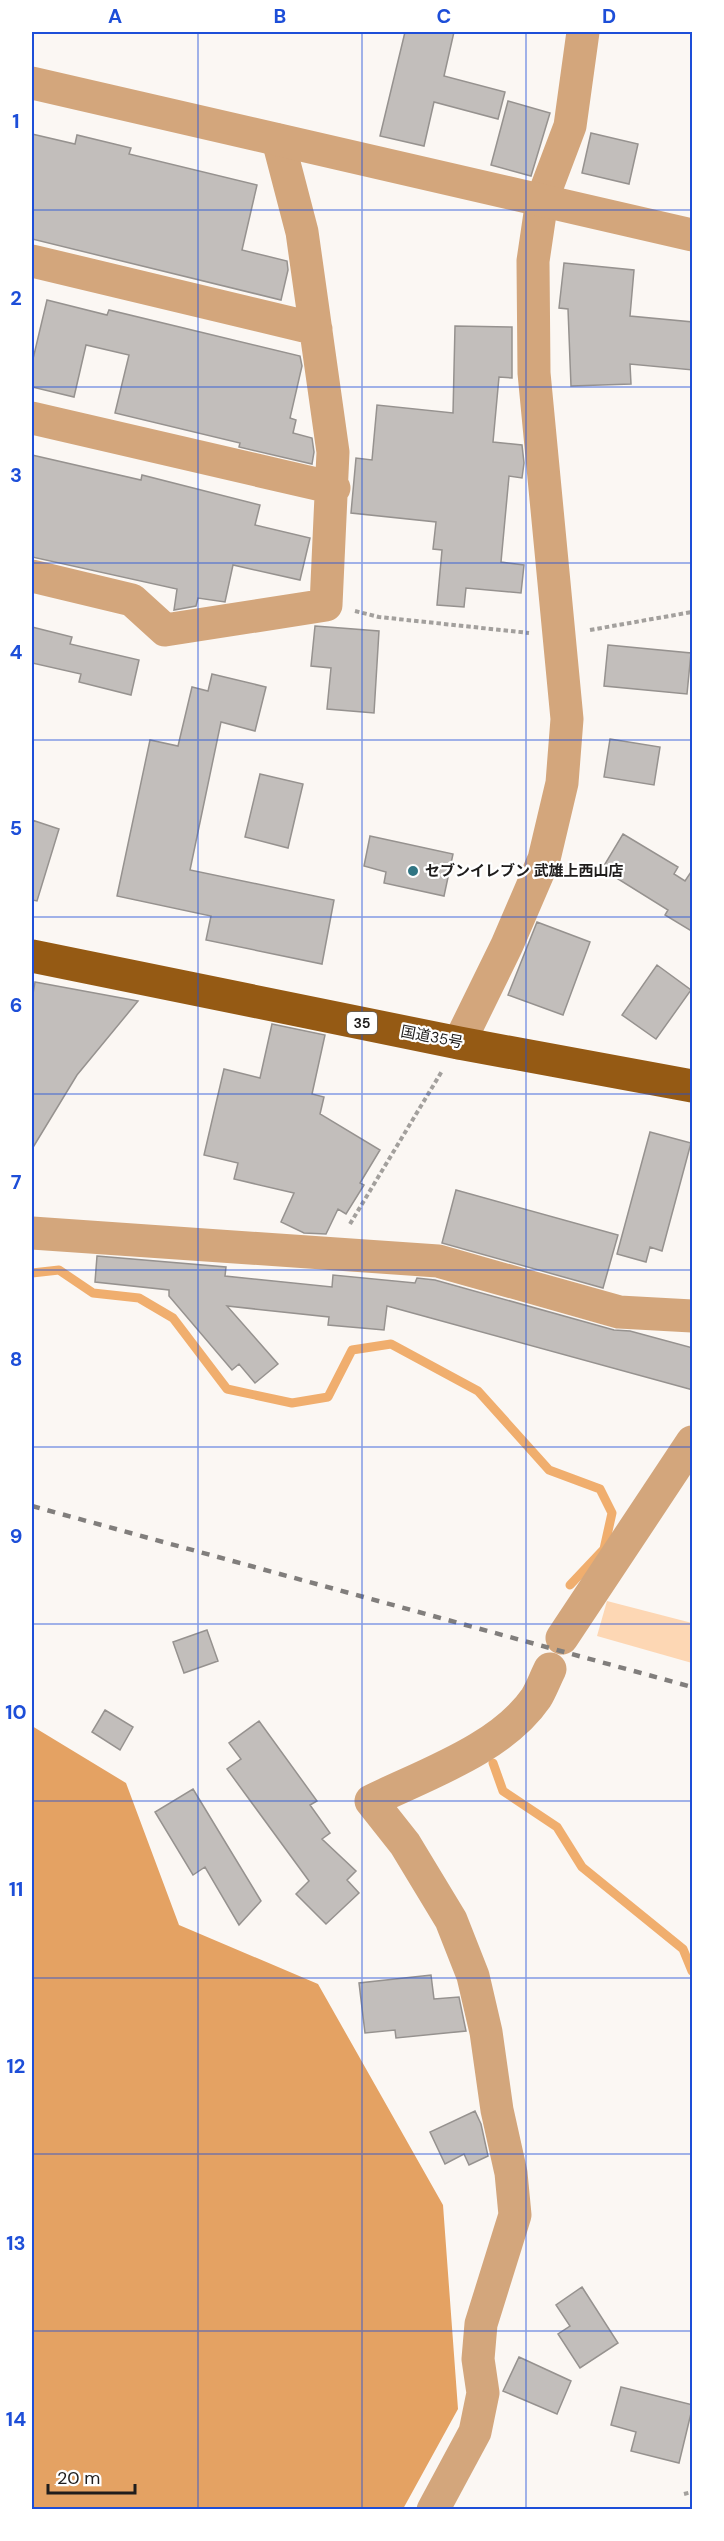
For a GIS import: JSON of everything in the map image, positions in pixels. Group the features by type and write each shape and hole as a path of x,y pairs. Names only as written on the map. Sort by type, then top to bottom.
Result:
{"highway":[{"name":"国道35号","path":"32,956 459,1043 693,1086"}],"street":[{"path":"459,1043 507,945 544,859 562,783 567,718 534,373 533,261 542,200 570,126 583,32"},
{"path":"32,83 693,235"},
{"path":"32,576 132,600 165,630 326,605 334,488 333,452 302,232 278,140"},
{"path":"32,261 316,329"},
{"path":"32,418 334,488"},
{"path":"32,1233 438,1261 619,1312 693,1316"},
{"path":"562,1638 693,1442"},
{"path":"433,2510 475,2432 483,2393 478,2359 481,2324 515,2215 511,2173 497,2110 486,2032 472,1976 451,1920 405,1844 371,1801 481,1747 509,1727 535,1699 550,1669"}],"path":[{"path":"326,605 379,617 559,636 693,612"},
{"path":"331,1255 459,1043"},
{"path":"684,2494 693,2492"}],"shaded area":[{"path":"607,1601 692,1623 692,1663 597,1636"},
{"path":"32,1726 126,1783 179,1925 318,1984 443,2205 458,2409 403,2509 32,2509"}],"building":[{"path":"405,32 454,32 444,76 505,92 498,119 434,102 424,146 380,136"},
{"path":"508,101 550,113 531,176 491,165"},
{"path":"591,133 638,144 629,184 582,173"},
{"path":"32,134 75,144 77,135 131,148 129,154 257,185 242,250 287,261 288,270 281,300 32,239"},
{"path":"564,263 634,270 630,316 693,322 693,370 630,364 631,384 571,386 568,309 559,308"},
{"path":"47,300 107,315 109,310 300,356 302,366 290,418 296,420 293,433 312,438 314,452 312,464 239,447 240,443 115,413 129,355 86,345 74,397 32,387 32,363"},
{"path":"455,326 512,327 512,378 499,377 493,442 522,445 524,463 522,478 509,476 501,562 524,565 521,593 466,588 464,607 437,605 442,550 433,549 436,522 351,513 356,458 372,460 377,405 453,413"},
{"path":"32,455 141,480 142,475 260,505 255,525 310,538 300,580 233,565 225,602 198,598 196,606 174,610 177,589 32,557"},
{"path":"315,626 379,631 374,713 327,709 331,668 311,666"},
{"path":"32,627 72,637 70,644 139,660 131,695 79,682 81,674 32,663"},
{"path":"608,645 691,653 687,694 604,686"},
{"path":"212,674 266,687 255,731 221,722 190,870 334,900 322,964 206,940 211,916 117,896 150,740 178,746 192,687 208,691"},
{"path":"610,739 660,747 654,785 604,777"},
{"path":"260,774 303,784 288,848 245,837"},
{"path":"32,820 59,829 37,901 32,900"},
{"path":"623,834 678,867 674,874 685,881 693,869 693,932 665,915 668,910 602,869"},
{"path":"370,836 453,854 444,896 384,883 386,872 364,866"},
{"path":"537,922 590,942 563,1015 508,995"},
{"path":"657,965 691,990 656,1039 622,1015"},
{"path":"35,982 138,1001 77,1075 32,1149 32,1000"},
{"path":"272,1024 325,1035 312,1094 324,1097 320,1114 380,1150 360,1183 364,1185 346,1214 338,1209 326,1234 304,1233 281,1222 294,1193 234,1179 238,1163 204,1155 224,1069 260,1078"},
{"path":"650,1132 691,1143 662,1251 650,1247 646,1262 617,1254"},
{"path":"456,1190 618,1235 603,1288 442,1243"},
{"path":"97,1256 226,1267 225,1276 332,1287 333,1275 415,1283 417,1278 435,1280 614,1330 630,1331 693,1348 693,1390 387,1306 384,1330 328,1325 329,1317 227,1306 278,1364 255,1383 239,1364 232,1370 169,1296 169,1290 95,1282"},
{"path":"207,1630 218,1661 184,1673 173,1642"},
{"path":"105,1710 133,1727 120,1750 92,1732"},
{"path":"259,1721 317,1801 310,1805 330,1833 322,1839 356,1871 347,1880 359,1893 326,1924 296,1894 309,1881 227,1769 241,1759 229,1743"},
{"path":"193,1789 261,1901 239,1925 205,1867 193,1875 155,1812"},
{"path":"431,1975 434,1999 459,1997 466,2031 396,2038 395,2030 365,2033 359,1983"},
{"path":"475,2111 481,2124 488,2156 469,2165 464,2154 445,2164 430,2132"},
{"path":"582,2287 618,2343 580,2368 558,2334 570,2326 556,2305"},
{"path":"519,2357 571,2381 557,2414 503,2391"},
{"path":"621,2387 693,2405 679,2463 631,2451 636,2432 611,2425"}],"waterway":[{"path":"32,1273 59,1270 93,1293 139,1298 173,1318 227,1389 292,1403 328,1397 352,1350 391,1344 478,1391 549,1470 600,1489 612,1513 604,1549 570,1585"},
{"path":"493,1763 503,1791 557,1827 582,1867 683,1949 692,1971"}],"railway":[{"path":"32,1506 692,1687"}],"place":[{"name":"セブンイレブン 武雄上西山店","path":"413,871"}]}
